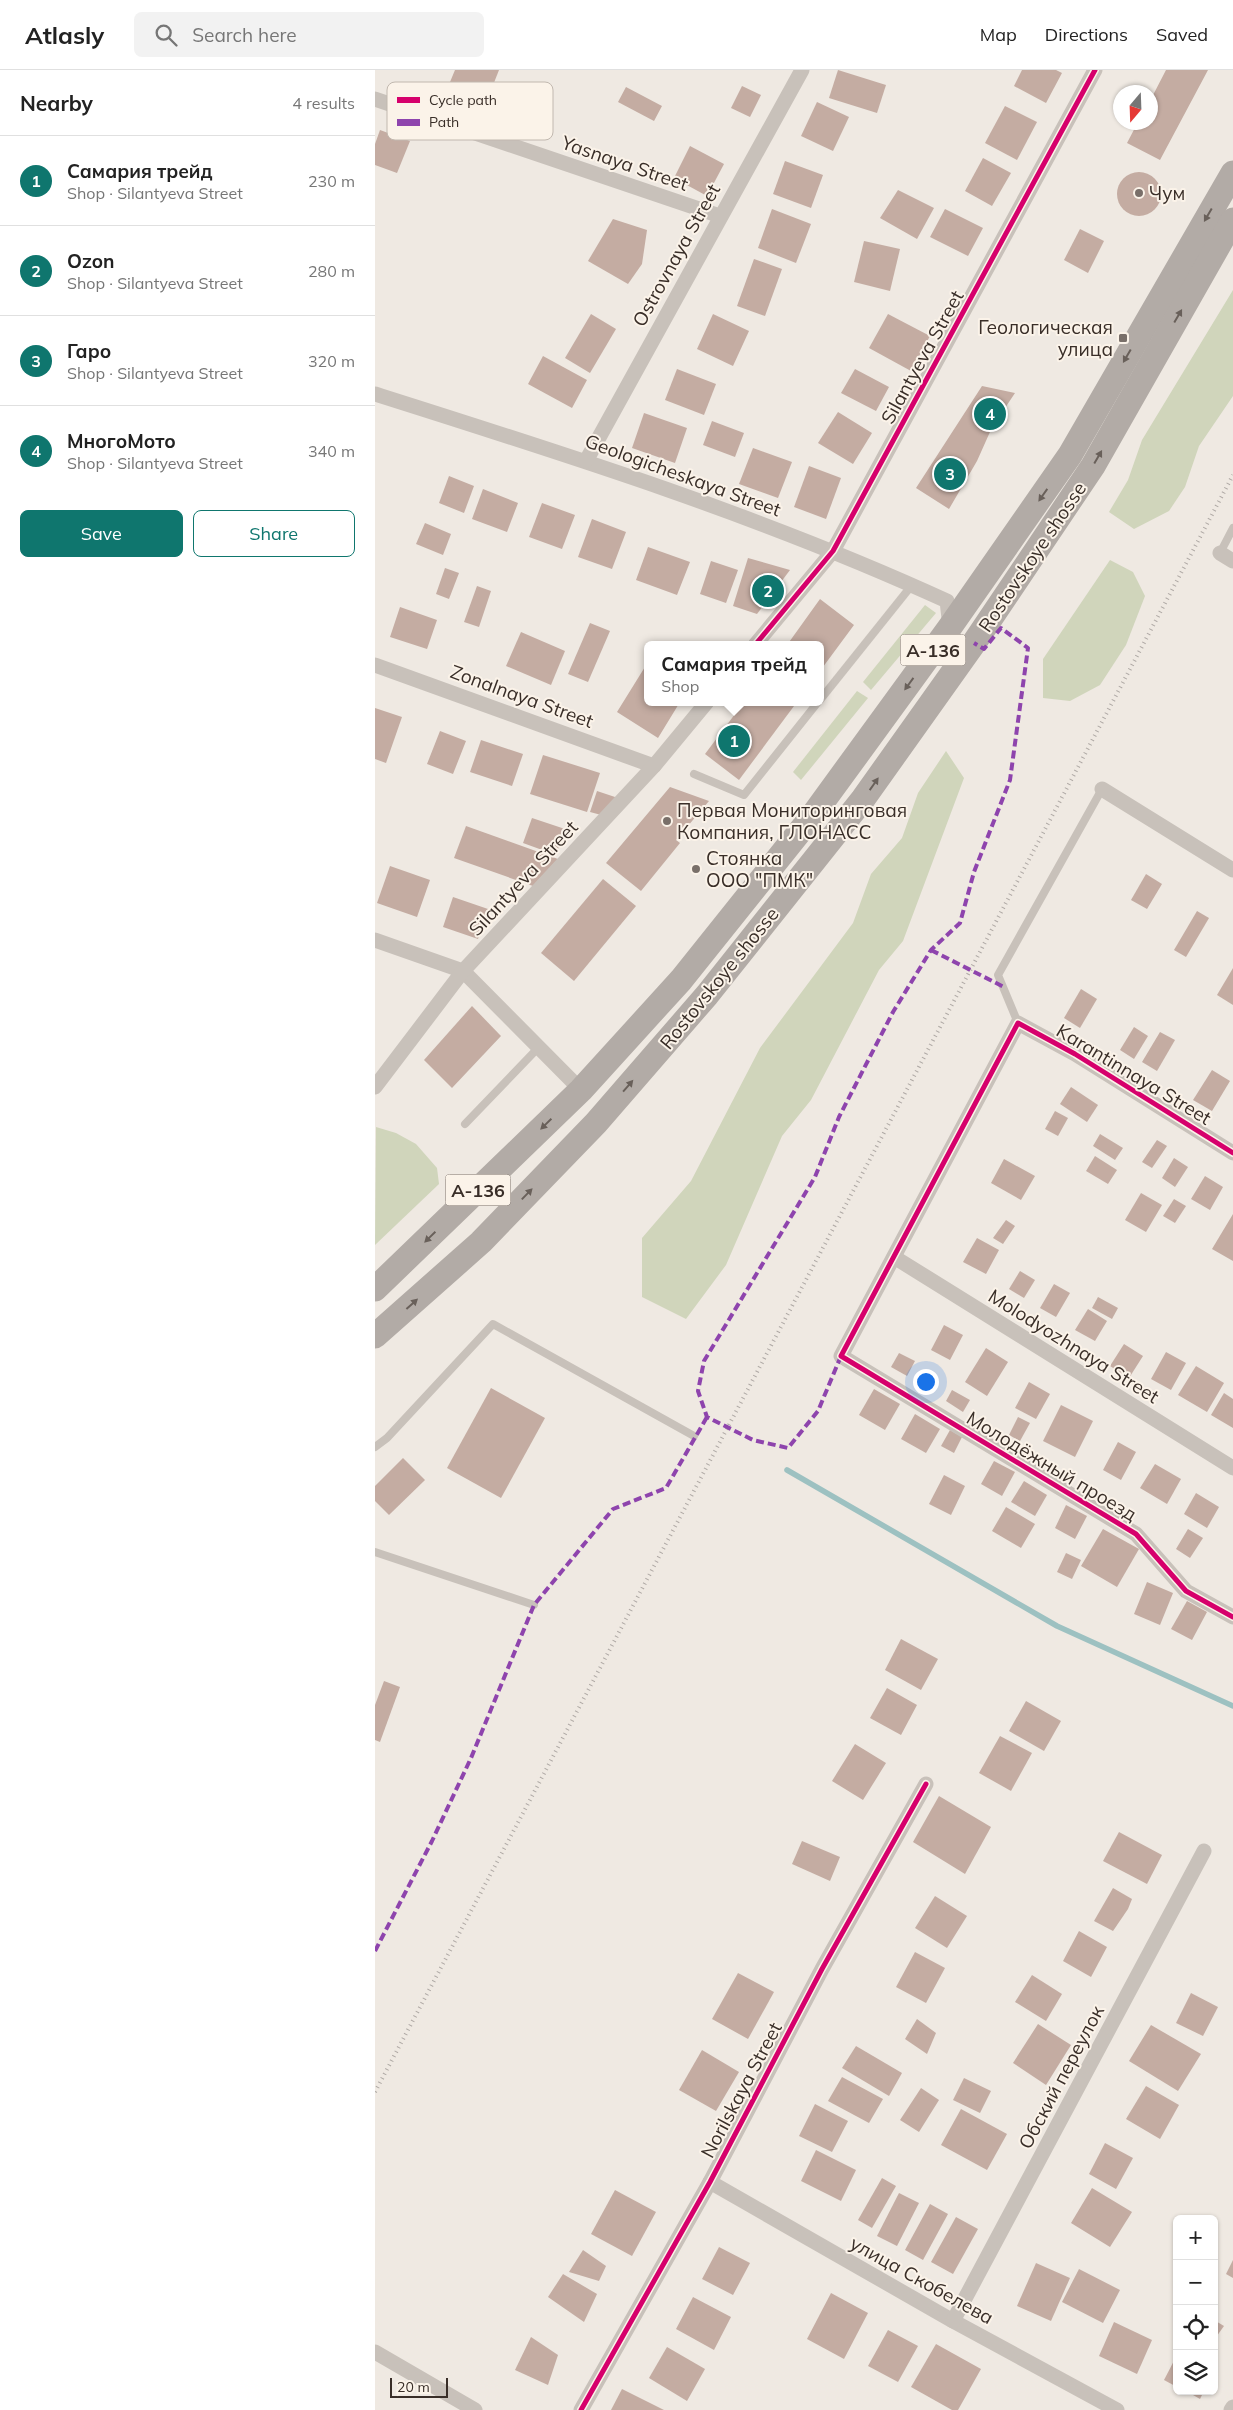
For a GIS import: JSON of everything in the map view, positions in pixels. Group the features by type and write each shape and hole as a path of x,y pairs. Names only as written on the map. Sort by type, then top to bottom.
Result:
{"highway":[{"name":"Rostovskoye shosse","path":"375,1289 581,1090 681,980 813,815 950,627 1070,455 1233,173"},
{"name":"Rostovskoye shosse","path":"375,1336 481,1242 596,1123 707,995 863,799 974,643 1093,466 1233,220"}],"street":[{"name":"Ostrovnaya Street","path":"586,461 802,70"},
{"name":"Silantyeva Street","path":"758,641 833,551 1095,70"},
{"name":"Yasnaya Street","path":"375,100 387,104"},
{"name":"Yasnaya Street","path":"494,140 720,216"},
{"name":"Geologicheskaya Street","path":"375,394 586,461 833,551 947,601 950,627"},
{"name":"Zonalnaya Street","path":"375,664 655,766"},
{"name":"Silantyeva Street","path":"375,1087 463,972 655,766 704,706"},
{"path":"1102,789 1233,870"},
{"path":"375,940 463,972 581,1090"},
{"path":"894,1257 1018,1023"},
{"name":"Karantinnaya Street","path":"1018,1023 1075,1054 1233,1153"},
{"name":"Молодёжный проезд","path":"894,1257 841,1356 1136,1534 1186,1590 1233,1617"},
{"name":"Molodyozhnaya Street","path":"894,1257 1233,1468"},
{"name":"Norilskaya Street","path":"581,2410 710,2182 822,1969 926,1784"},
{"name":"Обский переулок","path":"953,2321 1204,1851"},
{"name":"улица Скобелева","path":"710,2182 953,2321 1117,2410"},
{"path":"375,2352 475,2410"},
{"path":"1231,2410 1233,2406"}],"lane":[{"path":"1227,557 1233,528"},
{"path":"824,695 912,585"},
{"path":"694,774 744,795 815,706"},
{"path":"1018,1023 998,975 1102,789"},
{"path":"465,1124 539,1047"},
{"path":"375,1447 387,1438 493,1324 694,1436"},
{"path":"375,1552 534,1605"}],"green space":[{"path":"1233,290 1233,396 1199,446 1185,487 1169,511 1134,529 1109,512 1128,480 1142,440"},
{"path":"1110,560 1133,572 1145,596 1126,645 1100,685 1070,701 1043,698 1043,659"},
{"path":"925,605 936,613 871,690 863,682"},
{"path":"857,691 868,698 801,780 793,772"},
{"path":"946,751 964,778 903,941 879,970 811,1100 782,1136 726,1265 686,1319 642,1297 642,1238 691,1181 760,1048 853,923 871,874 902,838 918,793"},
{"path":"376,1127 396,1133 416,1144 437,1168 439,1184 375,1245"}],"building":[{"path":"455,70 499,70 494,82 450,82"},
{"path":"838,70 886,85 877,113 829,98"},
{"path":"1022,70 1056,70 1062,73 1046,103 1014,86"},
{"path":"1166,70 1208,70 1160,160 1127,143 1134,130 1158,130 1158,85"},
{"path":"742,86 761,95 750,117 731,108"},
{"path":"626,87 662,106 654,121 618,102"},
{"path":"817,102 849,117 833,151 801,136"},
{"path":"1005,106 1037,122 1017,160 985,143"},
{"path":"380,130 387,133 387,140 410,141 397,173 375,165 375,144"},
{"path":"690,146 724,164 707,196 674,178"},
{"path":"983,158 1011,173 992,206 965,191"},
{"path":"785,161 823,175 811,208 773,194"},
{"name":"Чум","path":"1143,172 1155,178 1160,185 1160,203 1155,210 1148,215 1135,216 1127,213 1120,206 1117,190 1120,182 1127,175"},
{"path":"898,190 934,208 917,239 880,218"},
{"path":"772,209 811,224 796,263 758,248"},
{"path":"945,209 983,228 968,256 930,237"},
{"path":"613,219 647,230 642,264 628,284 588,261"},
{"path":"1080,229 1104,241 1088,273 1064,260"},
{"path":"864,241 900,249 890,291 854,282"},
{"path":"754,259 782,269 765,316 737,306"},
{"path":"591,314 616,329 590,373 565,358"},
{"path":"713,314 749,331 733,366 697,349"},
{"path":"888,314 930,336 911,371 869,348"},
{"path":"543,356 587,380 572,408 528,384"},
{"path":"677,369 716,384 704,415 665,400"},
{"path":"855,369 889,387 876,411 841,393"},
{"path":"982,386 1015,393 1001,414 998,414 977,461 949,509 916,488"},
{"path":"838,412 872,433 853,464 818,443"},
{"path":"644,413 687,428 675,463 632,448"},
{"path":"712,421 744,433 735,457 703,445"},
{"path":"753,448 792,462 778,498 739,484"},
{"path":"809,466 841,478 826,519 794,507"},
{"path":"449,476 474,486 464,513 439,503"},
{"path":"483,489 518,503 507,532 472,519"},
{"path":"542,503 575,515 562,549 529,537"},
{"path":"592,519 626,532 612,569 578,557"},
{"path":"425,523 451,534 443,555 416,544"},
{"path":"648,547 690,562 677,595 636,580"},
{"path":"748,558 790,570 757,614 733,606"},
{"path":"711,561 738,570 726,603 700,594"},
{"path":"445,568 459,573 449,599 436,594"},
{"path":"477,586 491,591 479,627 464,622"},
{"path":"820,599 854,625 824,666 824,641 790,641"},
{"path":"400,607 437,620 427,649 390,637"},
{"path":"590,623 610,631 588,682 568,674"},
{"path":"521,632 565,651 551,685 506,666"},
{"path":"644,668 644,706 678,706 658,738 617,712"},
{"path":"741,706 794,706 739,780 705,754"},
{"path":"375,708 402,717 386,763 375,759"},
{"path":"440,731 466,741 453,774 427,764"},
{"path":"481,740 523,754 512,786 470,772"},
{"path":"543,755 600,773 587,812 530,794"},
{"name":"Первая Мониторинговая Компания, ГЛОНАСС","path":"670,787 709,801 676,840 680,843 641,891 606,863"},
{"path":"597,791 621,799 605,816 590,812"},
{"path":"532,818 565,829 556,855 523,843"},
{"path":"466,826 558,859 533,886 454,858"},
{"path":"390,866 430,880 417,917 377,903"},
{"path":"1146,874 1162,884 1147,909 1131,900"},
{"path":"603,879 636,906 574,981 541,953"},
{"path":"453,897 488,909 478,939 443,927"},
{"path":"1197,911 1209,918 1186,957 1174,950"},
{"path":"1233,968 1233,1005 1217,995"},
{"path":"1081,989 1097,999 1080,1028 1064,1018"},
{"path":"472,1006 501,1036 452,1088 424,1060"},
{"path":"1134,1027 1148,1036 1134,1059 1120,1050"},
{"path":"1160,1032 1175,1040 1157,1071 1142,1062"},
{"path":"1212,1070 1230,1081 1212,1111 1193,1100"},
{"path":"1071,1087 1098,1105 1087,1122 1060,1104"},
{"path":"1055,1111 1068,1118 1058,1136 1045,1129"},
{"path":"1100,1134 1123,1148 1115,1160 1093,1146"},
{"path":"1157,1140 1167,1146 1152,1168 1142,1162"},
{"path":"1095,1156 1117,1170 1108,1184 1086,1171"},
{"path":"1174,1158 1188,1167 1175,1187 1162,1178"},
{"path":"1004,1159 1035,1176 1021,1200 991,1183"},
{"path":"1205,1176 1223,1187 1210,1210 1191,1199"},
{"path":"1141,1193 1162,1205 1146,1232 1125,1220"},
{"path":"1174,1199 1186,1206 1175,1223 1163,1216"},
{"path":"1233,1214 1233,1261 1212,1249"},
{"path":"1006,1220 1015,1226 1003,1244 993,1238"},
{"path":"977,1238 999,1250 986,1274 963,1262"},
{"path":"1020,1271 1035,1280 1024,1298 1009,1289"},
{"path":"1054,1284 1070,1293 1056,1317 1040,1308"},
{"path":"1098,1297 1118,1308 1112,1319 1092,1308"},
{"path":"1088,1309 1107,1321 1095,1341 1075,1330"},
{"path":"944,1325 963,1335 950,1360 931,1350"},
{"path":"1124,1344 1143,1356 1129,1378 1110,1366"},
{"path":"986,1348 1008,1362 987,1396 965,1382"},
{"path":"1166,1352 1186,1363 1171,1390 1151,1379"},
{"path":"899,1353 915,1361 907,1376 891,1367"},
{"path":"1196,1366 1224,1383 1207,1412 1178,1395"},
{"path":"1029,1382 1050,1394 1036,1419 1015,1408"},
{"path":"491,1388 545,1418 501,1498 447,1468"},
{"path":"874,1389 900,1404 885,1430 859,1415"},
{"path":"952,1390 970,1400 963,1412 946,1401"},
{"path":"1224,1393 1233,1399 1233,1428 1211,1415"},
{"path":"1061,1405 1093,1421 1075,1457 1043,1441"},
{"path":"915,1414 940,1429 926,1453 901,1439"},
{"path":"1018,1417 1030,1423 1020,1441 1009,1435"},
{"path":"950,1430 962,1437 954,1453 941,1446"},
{"path":"1118,1442 1136,1452 1121,1480 1103,1470"},
{"path":"403,1458 425,1480 389,1515 375,1501 375,1486"},
{"path":"994,1461 1015,1472 1002,1496 981,1484"},
{"path":"1155,1464 1181,1479 1167,1504 1140,1488"},
{"path":"944,1475 965,1486 951,1515 929,1504"},
{"path":"1024,1481 1047,1495 1035,1516 1011,1502"},
{"path":"1196,1493 1219,1507 1207,1528 1184,1514"},
{"path":"1066,1505 1087,1516 1075,1539 1055,1528"},
{"path":"1006,1507 1035,1524 1021,1548 992,1531"},
{"path":"1103,1529 1139,1549 1117,1587 1081,1566"},
{"path":"1188,1529 1203,1538 1190,1558 1176,1549"},
{"path":"1066,1553 1081,1560 1072,1579 1057,1572"},
{"path":"1147,1582 1173,1593 1160,1625 1134,1614"},
{"path":"1187,1601 1207,1612 1192,1640 1171,1629"},
{"path":"901,1639 938,1659 921,1690 885,1670"},
{"path":"384,1681 400,1687 380,1742 375,1740 375,1705"},
{"path":"887,1688 917,1705 901,1735 870,1718"},
{"path":"1026,1701 1061,1721 1044,1751 1009,1731"},
{"path":"1000,1736 1032,1753 1011,1791 979,1773"},
{"path":"855,1744 886,1763 863,1800 832,1781"},
{"path":"939,1796 991,1827 965,1874 913,1842"},
{"path":"1119,1832 1162,1855 1147,1884 1103,1861"},
{"path":"802,1841 840,1857 830,1881 792,1864"},
{"path":"1113,1888 1132,1899 1128,1909 1113,1931 1094,1921"},
{"path":"935,1896 967,1916 947,1948 915,1928"},
{"path":"1079,1931 1107,1947 1091,1977 1063,1961"},
{"path":"915,1952 945,1968 926,2003 896,1987"},
{"path":"738,1973 774,1992 748,2039 712,2019"},
{"path":"1032,1975 1062,1994 1046,2021 1015,2002"},
{"path":"1191,1993 1218,2007 1203,2036 1176,2023"},
{"path":"917,2019 936,2033 927,2054 905,2039"},
{"path":"1038,2024 1071,2045 1046,2085 1013,2063"},
{"path":"1151,2025 1201,2054 1178,2091 1129,2061"},
{"path":"856,2046 902,2073 889,2096 842,2068"},
{"path":"702,2050 739,2072 716,2111 679,2090"},
{"path":"842,2077 883,2099 869,2123 828,2101"},
{"path":"964,2078 991,2091 980,2113 953,2100"},
{"path":"1146,2086 1179,2105 1160,2139 1126,2119"},
{"path":"921,2088 939,2100 919,2132 900,2120"},
{"path":"815,2104 848,2121 832,2152 799,2136"},
{"path":"961,2109 1007,2134 987,2170 941,2145"},
{"path":"1105,2143 1133,2158 1116,2189 1089,2174"},
{"path":"816,2150 856,2170 841,2201 801,2181"},
{"path":"882,2178 896,2186 872,2228 858,2220"},
{"path":"1092,2188 1132,2212 1110,2247 1071,2223"},
{"path":"615,2190 656,2212 632,2256 591,2234"},
{"path":"899,2193 919,2203 897,2246 877,2236"},
{"path":"930,2204 948,2214 923,2260 905,2250"},
{"path":"956,2217 978,2229 953,2274 931,2262"},
{"path":"719,2247 750,2263 733,2295 702,2279"},
{"path":"583,2250 606,2266 599,2281 569,2272"},
{"path":"1233,2260 1233,2278 1226,2274"},
{"path":"1036,2263 1070,2278 1051,2321 1017,2306"},
{"path":"1079,2269 1120,2290 1103,2323 1062,2302"},
{"path":"563,2274 597,2294 584,2322 548,2297"},
{"path":"831,2293 868,2313 844,2359 807,2339"},
{"path":"693,2297 731,2317 714,2350 676,2329"},
{"path":"1114,2322 1152,2340 1137,2374 1099,2356"},
{"path":"1218,2322 1224,2326 1218,2334"},
{"path":"888,2330 918,2346 898,2382 868,2366"},
{"path":"531,2337 558,2355 548,2385 515,2370"},
{"path":"936,2344 981,2369 958,2410 952,2410 911,2387"},
{"path":"667,2347 705,2369 687,2401 649,2378"},
{"path":"1173,2363 1173,2385 1164,2380"},
{"path":"622,2389 664,2410 611,2410"},
{"path":"1193,2395 1202,2395 1200,2399"}],"waterway":[{"path":"787,1470 1057,1626 1233,1706"}],"railway":[{"path":"375,2092 1233,475"}],"marked path":[{"path":"841,1356 818,1411 788,1448 753,1440 707,1417 698,1391 704,1361 815,1177 839,1117 893,1012 931,950 960,923 974,872 1010,780 1028,648 1001,628 984,649 974,643"},
{"path":"931,950 1004,987"},
{"path":"375,1951 432,1841 471,1758 534,1605 613,1509 666,1488 707,1417"}],"cycle path":[{"path":"758,641 833,551 1095,70"},
{"path":"1233,1153 1075,1054 1018,1023 841,1356 1136,1534 1186,1591 1233,1617"},
{"path":"581,2410 710,2182 822,1969 926,1784"}],"place":[{"name":"Чум","path":"1139,193"},
{"name":"Геологическая улица","path":"1123,338"},
{"name":"МногоМото","path":"990,414"},
{"name":"Гаро","path":"950,474"},
{"name":"Ozon","path":"768,591"},
{"name":"Самария трейд","path":"734,741"},
{"name":"Первая Мониторинговая Компания, ГЛОНАСС","path":"667,821"},
{"name":"Стоянка ООО \"ПМК\"","path":"696,869"}]}
